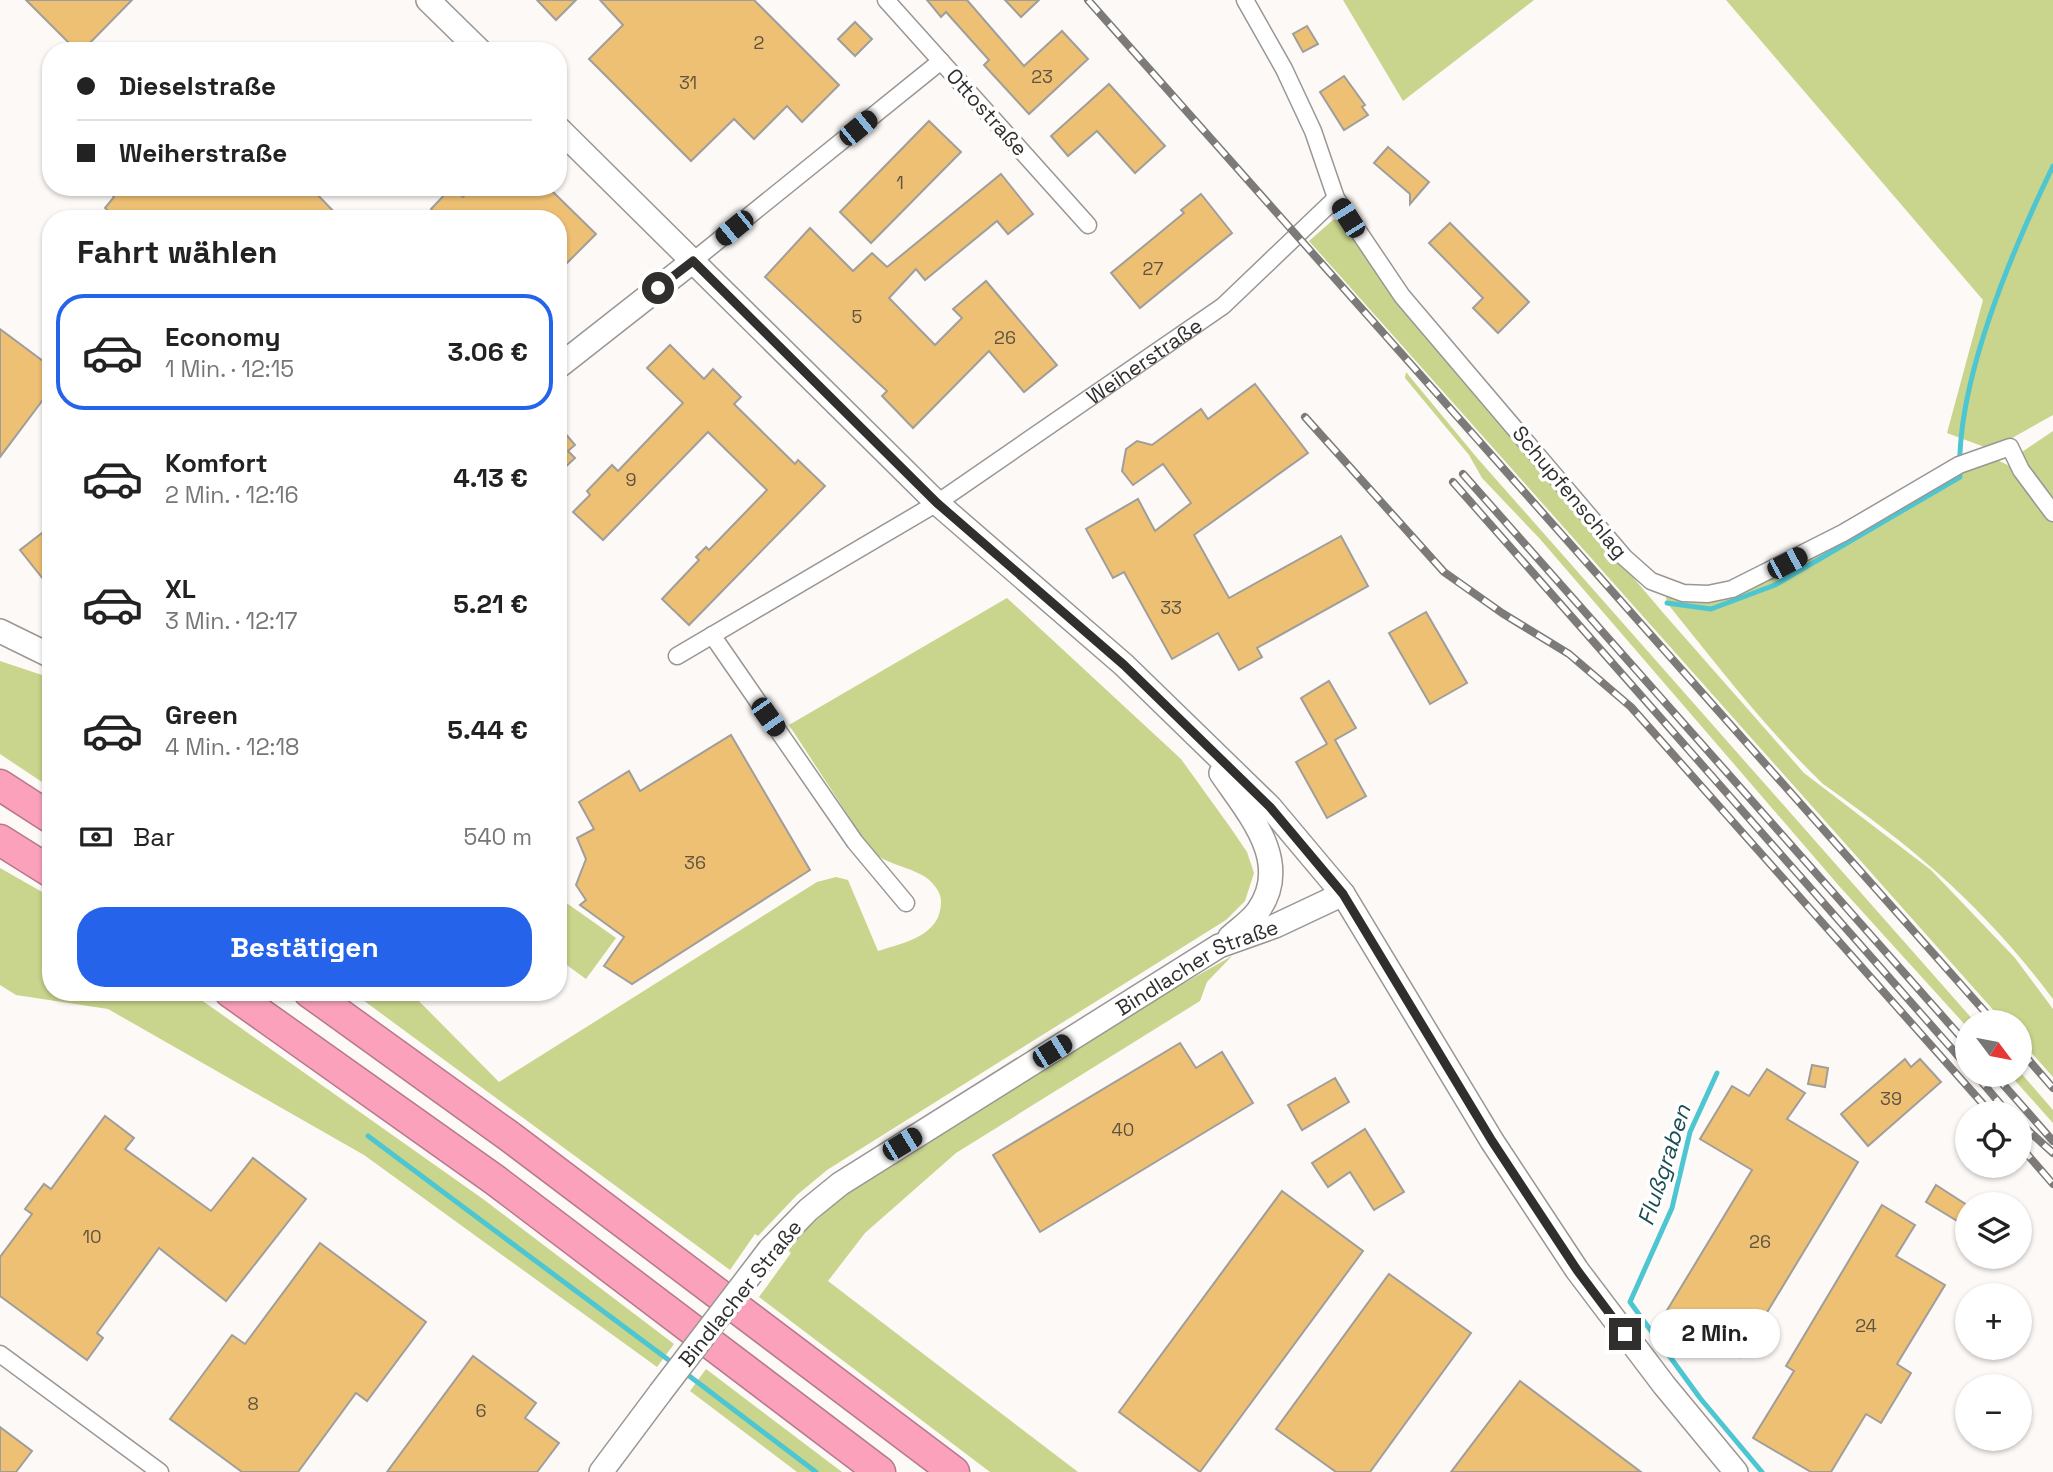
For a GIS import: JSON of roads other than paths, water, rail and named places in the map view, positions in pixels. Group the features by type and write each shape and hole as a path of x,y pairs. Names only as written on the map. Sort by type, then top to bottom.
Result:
{"highway":[{"path":"0,785 42,812"},
{"path":"0,840 42,866"},
{"path":"243,1001 495,1181 880,1472"},
{"path":"322,1001 509,1136 954,1472"}],"street":[{"path":"428,0 471,42"},
{"name":"Ottostraße","path":"887,0 1088,225"},
{"name":"Schupfenschlag","path":"1245,0 1284,69 1313,131 1336,198 1402,296 1643,576 1683,593 1732,589 1843,533 1959,465 2010,447 2021,470 2053,513"},
{"path":"567,360 941,61"},
{"path":"567,137 937,503 1124,665 1270,807 1343,894 1499,1151 1577,1270 1664,1385 1737,1472"},
{"name":"Weiherstraße","path":"677,656 937,503 1223,306 1336,198"},
{"path":"0,631 42,652"},
{"path":"712,635 855,842 906,903"},
{"path":"1194,731 1261,833 1270,853 1269,889 1264,902 1256,914 1219,946"},
{"name":"Bindlacher Straße","path":"601,1472 770,1249 808,1210 880,1158 1219,946 1275,926 1343,894"},
{"path":"2,1356 160,1472"}],"waterway":[{"path":"1667,603 1711,609 1775,585 1960,477 1961,440 1976,360 2004,277 2053,166"},
{"name":"Flußgraben","path":"1717,1073 1690,1132 1672,1208 1630,1302 1700,1398 1762,1472"},
{"path":"368,1136 674,1364"},
{"path":"684,1372 816,1472"}],"railway":[{"path":"1088,0 1983,1010"},
{"path":"1305,417 1444,572 1502,613 1569,654 1631,707 1980,1101"},
{"path":"1463,474 1955,1030"},
{"path":"1453,482 1955,1052"},
{"path":"2032,1064 2053,1088"},
{"path":"1986,1087 1998,1101"},
{"path":"2005,1087 2053,1141"},
{"path":"2032,1134 2053,1153"},
{"path":"2032,1160 2053,1184"}]}
